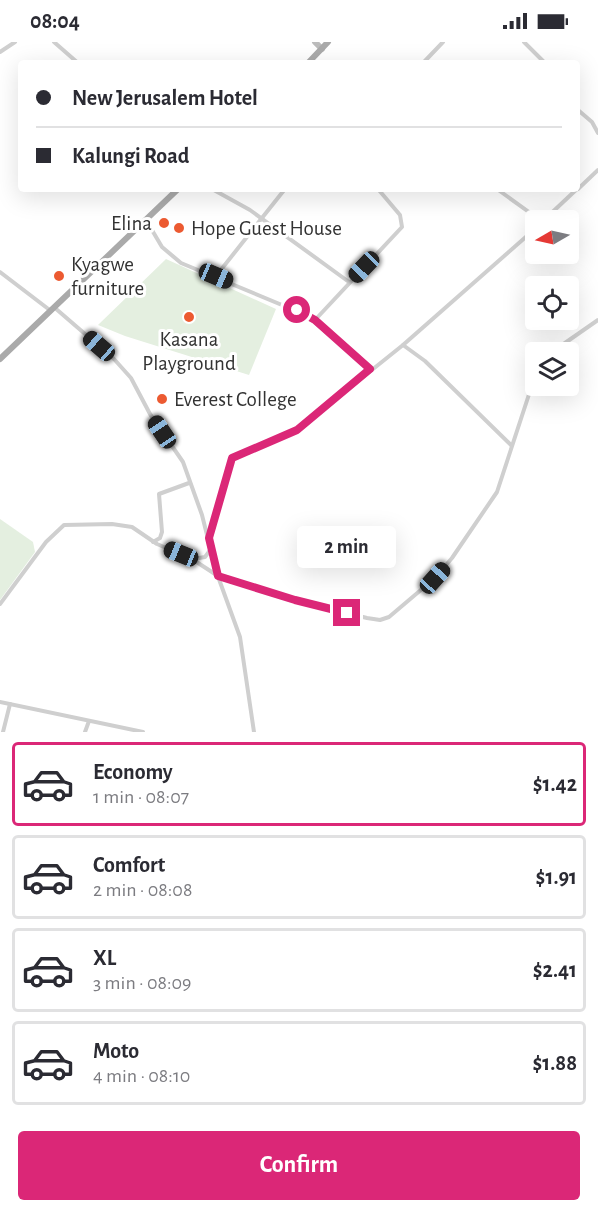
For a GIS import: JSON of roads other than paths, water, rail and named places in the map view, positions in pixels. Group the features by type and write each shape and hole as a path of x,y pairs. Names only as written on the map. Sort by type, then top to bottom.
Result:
{"main road":[{"path":"315,42 322,49"},
{"path":"311,60 328,42"},
{"path":"0,359 175,192"}],"street":[{"path":"0,52 15,42"},
{"path":"54,42 75,60"},
{"path":"426,60 443,42"},
{"path":"524,42 542,60"},
{"path":"580,112 592,122 598,132"},
{"path":"592,122 598,120"},
{"path":"580,186 598,170"},
{"path":"218,192 237,202 259,219 303,246 350,282"},
{"path":"216,276 282,192"},
{"path":"315,320 402,226 400,216 380,192"},
{"path":"501,192 527,210"},
{"path":"553,210 574,192"},
{"path":"145,220 162,247 175,259 190,268 216,276 315,320 370,369"},
{"path":"209,538 232,458 297,430 370,369 403,345 525,238"},
{"path":"0,272 53,310 114,359 131,378 150,414 183,462 209,538 218,576 240,637 254,732"},
{"path":"566,342 598,320"},
{"path":"403,345 425,361 512,445"},
{"path":"0,604 46,542 67,523 112,524 132,527 153,542 192,559 218,576 295,600 380,620 389,617 435,578 480,520 497,492 528,396"},
{"path":"153,542 160,538 162,532 159,494 189,483"},
{"path":"192,559 205,557 211,549"},
{"path":"0,702 143,732"},
{"path":"3,732 10,704"},
{"path":"85,732 89,720"}],"place":[{"name":"Elina","path":"164,223"},
{"name":"Hope Guest House","path":"179,228"},
{"name":"Kyagwe furniture","path":"59,276"},
{"name":"Kasana Playground","path":"189,317"},
{"name":"Everest College","path":"162,399"}]}
